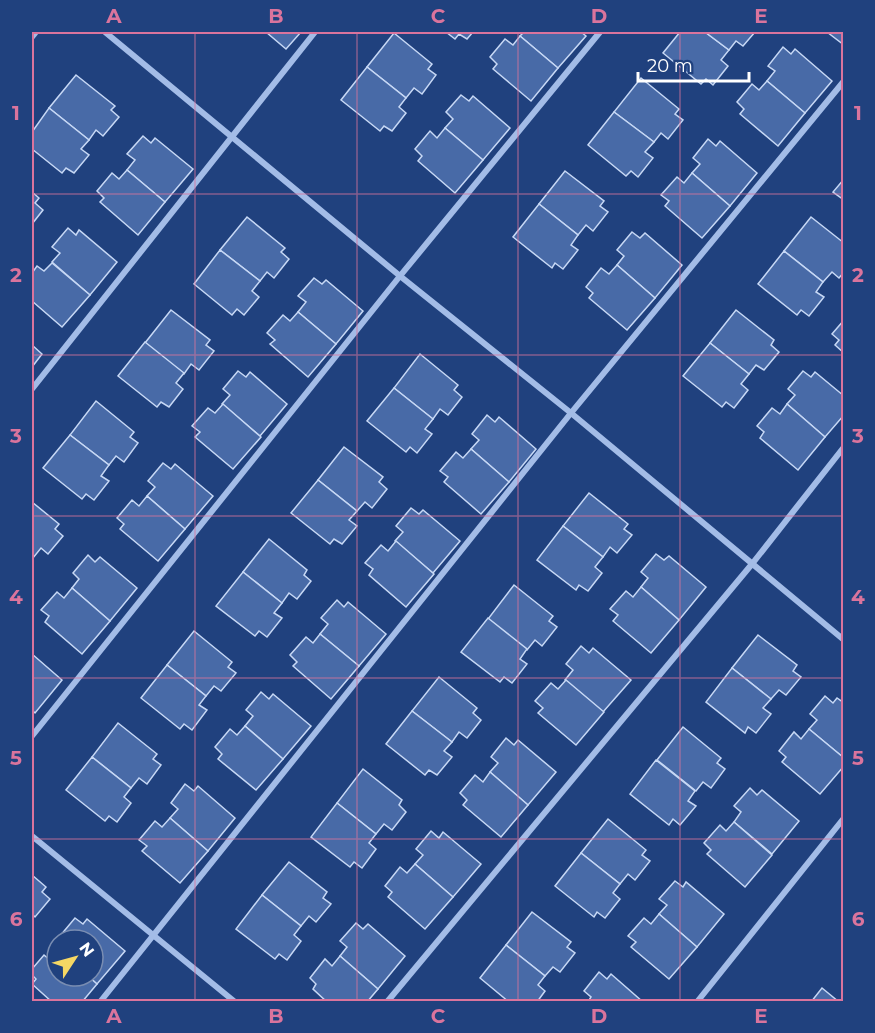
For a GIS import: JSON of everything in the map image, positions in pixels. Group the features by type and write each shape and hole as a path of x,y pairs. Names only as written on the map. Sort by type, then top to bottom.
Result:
{"street":[{"path":"32,37 36,32"},
{"path":"105,32 400,276 571,413 843,640"},
{"path":"32,389 315,32"},
{"path":"32,736 400,276 600,32"},
{"path":"100,1002 571,413 843,81"},
{"path":"387,1002 752,564 843,447"},
{"path":"697,1002 843,818"},
{"path":"32,836 235,1002"}],"building":[{"path":"266,32 301,32 286,49"},
{"path":"446,32 473,32 467,39 459,34 455,39"},
{"path":"524,32 581,32 586,36 558,68 520,36"},
{"path":"680,32 705,32 729,50 721,60 728,66 713,85 706,79 701,84 663,53"},
{"path":"705,32 755,32 743,46 736,41 729,50"},
{"path":"827,32 844,32 844,45"},
{"path":"394,33 432,64 428,69 436,75 422,94 414,88 406,98 367,67"},
{"path":"520,36 558,68 531,101 493,69 497,64 490,57 505,39 513,45"},
{"path":"783,47 791,54 795,49 832,81 805,113 767,81 775,71 768,66"},
{"path":"367,67 406,98 399,107 406,113 392,131 384,126 380,131 341,100"},
{"path":"76,75 115,106 111,110 119,117 103,136 96,130 89,140 49,108"},
{"path":"641,78 679,109 675,114 683,120 668,139 661,133 654,142 614,112"},
{"path":"767,81 805,113 778,146 740,114 744,109 737,102 752,84 759,90"},
{"path":"461,95 469,101 473,96 510,128 483,160 445,128 453,119 446,112"},
{"path":"49,108 89,140 81,149 89,155 74,173 66,168 62,173 32,149 32,132"},
{"path":"614,112 654,142 645,152 653,158 638,177 631,171 626,176 588,145"},
{"path":"445,128 483,160 455,193 418,161 422,156 415,149 430,131 437,138"},
{"path":"143,136 151,143 155,138 193,169 165,202 127,170 135,160 127,154"},
{"path":"708,139 716,146 720,141 757,173 730,206 692,173 700,164 693,158"},
{"path":"127,170 165,202 138,235 100,202 104,198 97,191 112,173 119,179"},
{"path":"565,171 604,201 600,206 608,212 593,231 586,225 578,235 539,204"},
{"path":"692,173 730,206 702,238 665,206 669,201 661,195 677,177 684,183"},
{"path":"844,179 844,200 833,192"},
{"path":"32,192 39,198 35,203 43,210 32,224"},
{"path":"539,204 578,235 571,245 578,250 563,269 555,263 552,268 513,237"},
{"path":"247,217 285,248 281,252 289,259 274,278 267,272 260,281 220,250"},
{"path":"811,217 844,243 844,272 839,278 832,272 823,282 784,251"},
{"path":"68,228 76,235 79,230 117,262 90,295 52,262 60,253 52,247"},
{"path":"632,232 640,238 645,233 682,265 655,298 617,265 624,256 617,250"},
{"path":"220,250 260,281 252,291 259,297 244,315 237,309 232,315 194,284"},
{"path":"784,251 823,282 816,292 824,297 809,316 801,310 797,315 758,284"},
{"path":"52,263 90,295 62,327 32,301 32,273 37,266 44,271"},
{"path":"617,265 655,298 627,330 589,298 593,293 586,287 601,268 609,274"},
{"path":"314,278 322,284 326,280 363,311 336,344 298,312 306,302 298,296"},
{"path":"171,310 210,340 206,345 214,351 199,370 191,364 184,374 145,343"},
{"path":"736,310 774,340 771,345 779,352 764,370 756,365 749,374 710,343"},
{"path":"298,312 336,344 308,377 270,344 275,340 267,333 283,315 290,321"},
{"path":"844,320 844,353 835,345 839,340 832,334"},
{"path":"145,342 184,373 176,383 183,389 169,407 161,402 157,407 118,376"},
{"path":"710,343 749,374 741,384 748,390 734,408 726,402 722,407 683,376"},
{"path":"32,345 42,354 32,367"},
{"path":"420,354 458,385 454,390 462,397 448,415 440,409 433,419 394,388"},
{"path":"238,371 246,377 250,372 287,404 260,436 222,404 230,395 223,389"},
{"path":"803,371 811,377 815,372 844,396 844,415 825,437 787,404 795,395 788,389"},
{"path":"394,388 433,419 425,429 432,434 417,453 410,447 406,452 367,421"},
{"path":"96,401 134,432 130,437 138,443 124,462 116,456 109,465 70,435"},
{"path":"223,404 261,437 233,469 195,437 200,432 192,426 208,408 215,413"},
{"path":"787,404 825,437 798,470 760,438 764,432 757,426 772,408 780,414"},
{"path":"487,415 495,422 499,417 536,449 509,482 471,449 479,440 472,434"},
{"path":"70,435 109,465 101,476 109,481 94,500 86,494 82,499 43,468"},
{"path":"344,447 383,477 379,482 387,489 372,508 365,502 357,511 318,480"},
{"path":"471,449 509,482 481,514 444,482 448,477 440,471 456,452 463,458"},
{"path":"163,463 171,469 175,464 213,496 185,529 147,496 155,487 148,481"},
{"path":"318,480 357,511 349,520 357,526 342,544 334,539 330,544 291,513"},
{"path":"589,493 628,524 624,529 632,535 617,553 610,547 603,557 563,526"},
{"path":"147,496 185,529 158,561 120,529 124,524 117,518 132,500 139,506"},
{"path":"32,502 59,524 55,529 63,536 48,554 41,548 33,558 32,557"},
{"path":"411,508 419,514 423,510 460,541 433,573 395,541 403,532 396,526"},
{"path":"563,526 603,557 595,567 602,573 588,591 579,585 576,590 537,560"},
{"path":"269,539 307,570 304,575 311,581 297,599 289,593 282,603 243,572"},
{"path":"396,541 434,574 406,607 369,575 373,569 365,563 381,545 388,551"},
{"path":"656,554 664,560 669,556 706,587 679,620 641,587 648,578 641,572"},
{"path":"88,555 95,562 100,557 137,588 110,621 72,588 79,579 73,573"},
{"path":"243,572 282,603 274,613 282,618 267,637 259,631 255,636 216,606"},
{"path":"514,585 553,616 549,621 557,627 542,646 535,640 527,650 488,619"},
{"path":"641,587 679,620 651,653 613,621 618,615 610,609 626,591 633,597"},
{"path":"72,588 110,621 82,654 45,622 49,616 41,610 57,592 64,598"},
{"path":"337,600 344,607 348,602 386,634 359,666 320,634 328,624 321,618"},
{"path":"488,618 527,649 520,659 527,664 512,683 504,677 500,682 461,652"},
{"path":"194,631 232,662 228,667 236,673 221,691 214,686 206,696 167,665"},
{"path":"320,634 359,666 331,699 293,666 297,662 290,655 306,637 313,643"},
{"path":"758,635 797,665 793,671 801,677 786,695 779,690 771,699 732,668"},
{"path":"581,646 589,653 593,648 631,680 603,712 565,680 573,670 566,664"},
{"path":"32,654 62,680 35,713 32,710"},
{"path":"167,665 206,696 199,705 207,710 192,730 184,724 180,729 141,698"},
{"path":"732,668 771,699 763,708 771,714 756,733 748,727 745,733 706,702"},
{"path":"439,677 477,708 473,713 481,720 467,738 459,732 452,742 412,711"},
{"path":"566,680 604,712 576,745 538,713 543,708 535,701 551,683 558,689"},
{"path":"261,692 269,699 273,694 311,726 283,759 245,726 253,716 246,710"},
{"path":"825,696 833,703 837,698 844,703 844,758 809,729 817,720 810,714"},
{"path":"412,711 452,742 444,751 452,757 437,775 429,770 425,775 386,744"},
{"path":"118,723 157,754 153,759 161,765 147,784 139,778 131,788 92,757"},
{"path":"245,726 283,759 256,790 218,759 222,754 215,747 230,729 237,735"},
{"path":"683,727 721,758 717,763 725,769 711,788 703,782 696,791 657,760"},
{"path":"809,729 844,758 844,766 820,794 782,762 786,757 779,751 794,732 801,739"},
{"path":"506,738 514,745 518,740 556,772 528,805 490,772 498,763 491,757"},
{"path":"92,757 131,788 124,797 131,803 117,822 109,816 105,821 66,790"},
{"path":"656,760 695,791 688,801 696,806 680,825 673,819 669,825 630,794"},
{"path":"363,769 402,800 399,805 406,812 392,830 384,824 376,834 337,803"},
{"path":"490,772 528,805 501,837 463,805 467,800 460,793 475,775 483,782"},
{"path":"185,784 194,791 198,786 235,818 208,851 170,818 178,809 171,803"},
{"path":"750,788 757,795 762,790 799,821 772,854 734,822 741,812 734,806"},
{"path":"337,803 376,834 369,843 376,849 362,868 354,862 350,867 311,837"},
{"path":"170,818 208,851 180,883 142,851 147,846 139,840 155,821 162,827"},
{"path":"608,819 646,850 642,855 650,861 635,880 628,874 620,884 581,853"},
{"path":"734,822 772,855 745,887 707,854 711,850 704,843 720,825 726,831"},
{"path":"431,831 439,838 443,832 481,864 453,897 415,864 423,855 416,849"},
{"path":"581,853 620,884 613,893 620,899 605,918 597,912 594,917 555,886"},
{"path":"289,862 327,892 323,898 331,904 316,922 309,916 301,926 262,895"},
{"path":"415,864 453,897 425,929 388,897 392,892 385,886 400,867 407,873"},
{"path":"32,875 46,887 42,892 50,899 35,917 32,914"},
{"path":"675,881 683,887 686,882 724,914 697,947 659,914 667,905 659,899"},
{"path":"262,895 301,926 294,935 301,941 287,960 279,954 275,959 236,929"},
{"path":"532,912 571,942 567,947 575,953 560,972 553,967 545,976 506,945"},
{"path":"659,914 697,947 669,979 631,947 636,942 628,936 644,918 651,924"},
{"path":"75,918 83,924 87,919 98,928 67,928"},
{"path":"356,923 363,929 368,924 405,956 378,989 340,956 347,947 340,941"},
{"path":"105,934 125,951 105,975"},
{"path":"506,945 545,976 538,985 545,991 537,1002 509,1002 480,978"},
{"path":"44,955 45,988 94,988 82,1002 52,1002 32,984 36,979 32,975 32,969"},
{"path":"340,956 378,989 367,1002 327,1002 313,989 316,984 310,978 325,959 332,966"},
{"path":"599,972 607,979 611,974 643,1002 588,1002 591,997 584,991"},
{"path":"822,988 839,1002 811,1002"}]}
